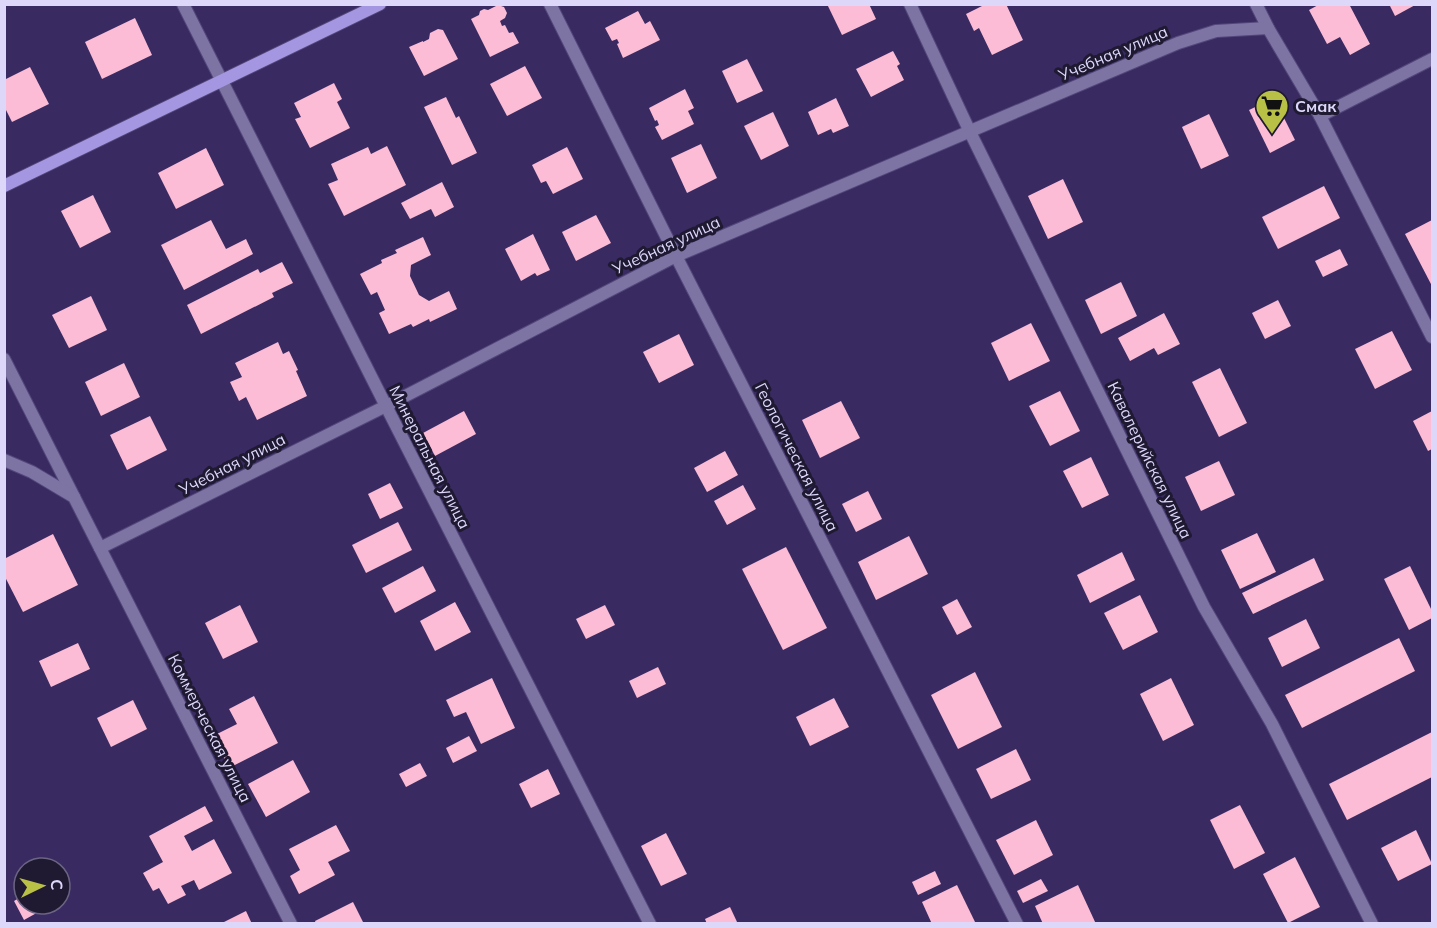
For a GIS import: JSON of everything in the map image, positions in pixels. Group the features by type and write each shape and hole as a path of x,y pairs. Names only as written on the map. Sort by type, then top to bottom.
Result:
{"street":[{"name":"Минеральная улица","path":"183,4 650,924"},
{"path":"4,186 380,4"},
{"name":"Геологическая улица","path":"550,4 1017,924"},
{"name":"Кавалерийская улица","path":"910,4 970,132 1204,607 1272,724 1372,924"},
{"path":"1256,4 1320,116 1432,337"},
{"name":"Учебная улица","path":"100,548 386,406 676,256 1178,43 1216,31 1268,28"},
{"path":"1320,116 1432,59"},
{"name":"Коммерческая улица","path":"4,359 291,924"},
{"path":"4,460 32,472 74,496"}],"building":[{"path":"827,4 869,4 876,19 842,35"},
{"path":"986,4 1006,4 1023,40 992,55 979,28 974,31 966,14"},
{"path":"1320,4 1349,4 1370,44 1350,55 1340,37 1327,44 1309,10"},
{"path":"1389,4 1417,4 1395,16"},
{"path":"498,5 504,7 507,13 500,21 502,26 505,25 509,33 513,32 519,43 490,57 471,19 479,15 480,11"},
{"path":"638,11 645,24 650,21 660,40 623,58 617,39 612,41 605,28"},
{"path":"135,18 152,55 102,79 85,42"},
{"path":"438,29 443,30 458,59 424,76 409,47 429,39 430,33"},
{"path":"893,51 900,64 897,66 904,80 871,97 856,69"},
{"path":"747,59 763,91 737,103 722,71"},
{"path":"525,66 542,98 507,116 490,84"},
{"path":"30,67 49,104 12,122 4,106 4,80"},
{"path":"334,83 342,99 337,102 350,128 310,148 295,119 301,117 294,103"},
{"path":"685,89 694,108 688,111 694,124 662,140 655,127 659,125 657,120 655,121 649,108"},
{"path":"446,97 456,118 459,116 477,153 452,165 424,107"},
{"path":"836,98 849,126 833,133 831,129 818,135 808,112"},
{"path":"1274,98 1295,140 1270,153 1249,110"},
{"path":"773,112 789,146 761,160 744,126"},
{"path":"1209,114 1229,156 1201,169 1182,127"},
{"path":"701,144 717,178 687,193 671,158"},
{"path":"387,146 406,185 344,216 328,184 338,180 331,164 368,147 371,154"},
{"path":"567,147 583,179 553,194 546,181 541,183 532,165"},
{"path":"206,148 224,185 176,209 158,173"},
{"path":"1063,179 1083,222 1048,239 1028,196"},
{"path":"442,182 454,207 435,217 431,209 410,219 401,203"},
{"path":"1324,186 1340,218 1278,249 1262,217"},
{"path":"93,195 111,232 80,248 61,211"},
{"path":"596,215 611,243 576,261 562,232"},
{"path":"211,220 226,249 246,239 253,254 184,290 161,245"},
{"path":"1432,220 1432,286 1405,234"},
{"path":"533,234 550,270 537,276 535,273 521,281 505,249"},
{"path":"423,237 431,255 411,265 410,276 419,295 429,301 449,291 457,309 430,322 429,319 413,327 411,324 389,334 379,313 385,310 377,292 371,295 360,274 382,263 381,260 397,253 395,250"},
{"path":"1340,249 1348,265 1323,277 1315,261"},
{"path":"282,262 293,283 272,293 274,297 201,334 187,305 258,269 260,273"},
{"path":"1121,282 1137,316 1101,334 1085,300"},
{"path":"91,296 107,330 69,348 52,315"},
{"path":"1278,300 1291,326 1265,339 1252,313"},
{"path":"1164,313 1180,344 1158,355 1154,348 1130,361 1118,338"},
{"path":"1031,323 1050,361 1009,381 991,343"},
{"path":"1392,331 1412,370 1375,389 1355,349"},
{"path":"679,334 694,365 659,383 643,352"},
{"path":"278,342 283,354 289,351 307,396 257,420 246,397 239,401 230,382 242,377 235,363"},
{"path":"124,363 140,397 101,416 85,382"},
{"path":"1220,368 1247,423 1219,437 1192,382"},
{"path":"1060,391 1080,431 1050,446 1029,406"},
{"path":"841,401 860,438 820,458 802,420"},
{"path":"464,411 476,434 435,456 423,433"},
{"path":"1432,411 1432,449 1428,451 1413,421"},
{"path":"150,416 167,450 127,470 110,435"},
{"path":"725,451 738,475 707,492 694,468"},
{"path":"1091,457 1109,495 1082,508 1063,471"},
{"path":"1219,461 1235,495 1201,511 1185,477"},
{"path":"390,483 403,508 380,519 368,494"},
{"path":"743,485 756,509 727,525 714,501"},
{"path":"868,491 882,519 856,532 842,504"},
{"path":"398,522 412,550 366,573 352,545"},
{"path":"1257,533 1276,572 1240,589 1221,550"},
{"path":"53,534 78,585 23,612 4,575 4,559"},
{"path":"909,536 928,574 876,600 858,562"},
{"path":"786,547 827,628 783,650 742,569"},
{"path":"1122,552 1135,580 1090,603 1077,575"},
{"path":"1314,558 1324,580 1253,614 1242,593"},
{"path":"423,566 436,591 395,613 382,588"},
{"path":"1410,566 1432,611 1432,618 1409,630 1384,579"},
{"path":"1140,595 1158,632 1123,650 1104,613"},
{"path":"957,599 972,627 957,635 942,607"},
{"path":"455,602 471,632 435,651 420,621"},
{"path":"240,605 258,642 223,659 205,623"},
{"path":"605,605 615,625 586,639 576,619"},
{"path":"1306,619 1320,648 1282,667 1268,638"},
{"path":"1399,638 1415,671 1302,728 1285,695"},
{"path":"78,643 90,669 51,687 39,661"},
{"path":"658,667 666,684 637,698 629,681"},
{"path":"975,672 1002,727 958,749 931,695"},
{"path":"492,678 515,728 481,744 466,712 454,717 446,700"},
{"path":"1171,678 1194,725 1163,741 1140,694"},
{"path":"254,696 278,743 229,768 213,736 237,724 229,709"},
{"path":"834,698 849,727 810,746 796,717"},
{"path":"133,700 147,729 111,747 97,718"},
{"path":"1432,732 1432,777 1347,820 1329,784"},
{"path":"469,736 477,751 453,763 446,748"},
{"path":"1016,749 1031,780 991,799 976,769"},
{"path":"293,760 310,792 266,817 248,784"},
{"path":"420,763 427,776 406,787 399,774"},
{"path":"548,769 560,794 531,808 519,784"},
{"path":"1240,805 1265,853 1234,869 1210,820"},
{"path":"205,806 213,821 184,836 192,851 214,839 232,873 199,890 194,880 181,886 186,895 168,904 159,888 153,891 143,873 163,862 149,836"},
{"path":"1036,820 1053,855 1014,875 996,840"},
{"path":"336,825 350,851 328,862 335,875 299,894 290,876 300,870 289,849"},
{"path":"1416,830 1432,864 1398,881 1381,848"},
{"path":"666,833 687,874 661,886 641,846"},
{"path":"1295,857 1320,907 1288,923 1263,874"},
{"path":"935,871 941,884 918,895 912,882"},
{"path":"1041,879 1048,891 1023,903 1017,891"},
{"path":"957,885 976,924 932,924 922,902"},
{"path":"1078,885 1096,924 1043,924 1035,906"},
{"path":"353,902 364,924 316,924 315,921"},
{"path":"730,907 738,924 707,924 705,919"},
{"path":"246,911 252,924 220,924"}],"place":[{"name":"Смак","path":"1272,135"}]}
